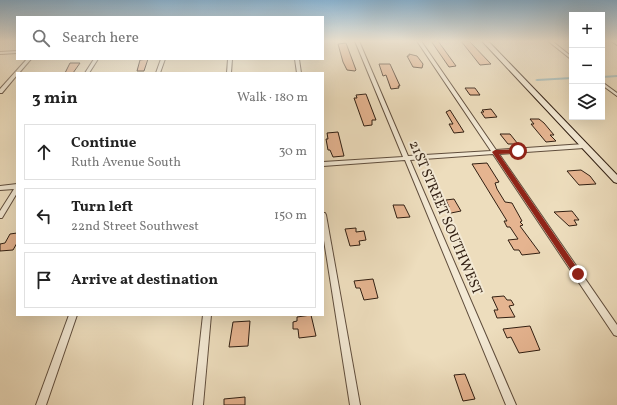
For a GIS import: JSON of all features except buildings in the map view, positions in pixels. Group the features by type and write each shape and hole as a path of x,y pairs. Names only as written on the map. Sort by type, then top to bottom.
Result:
{"street":[{"path":"0,92 2,87 27,60"},
{"path":"88,72 95,60"},
{"path":"158,72 163,60"},
{"path":"229,72 230,60"},
{"path":"297,60 300,72"},
{"name":"21ST STREET SOUTHWEST","path":"365,60 511,405"},
{"path":"432,60 617,332"},
{"path":"503,60 617,180"},
{"path":"603,84 617,95"},
{"path":"324,164 584,146"},
{"path":"0,188 16,187"},
{"path":"0,216 16,189"},
{"path":"324,221 355,405"},
{"path":"41,405 73,316"},
{"path":"198,405 206,316"}],"waterway":[{"path":"605,77 617,76"},
{"path":"537,80 569,78"}],"route":[{"path":"518,151 495,152 578,274"}]}
